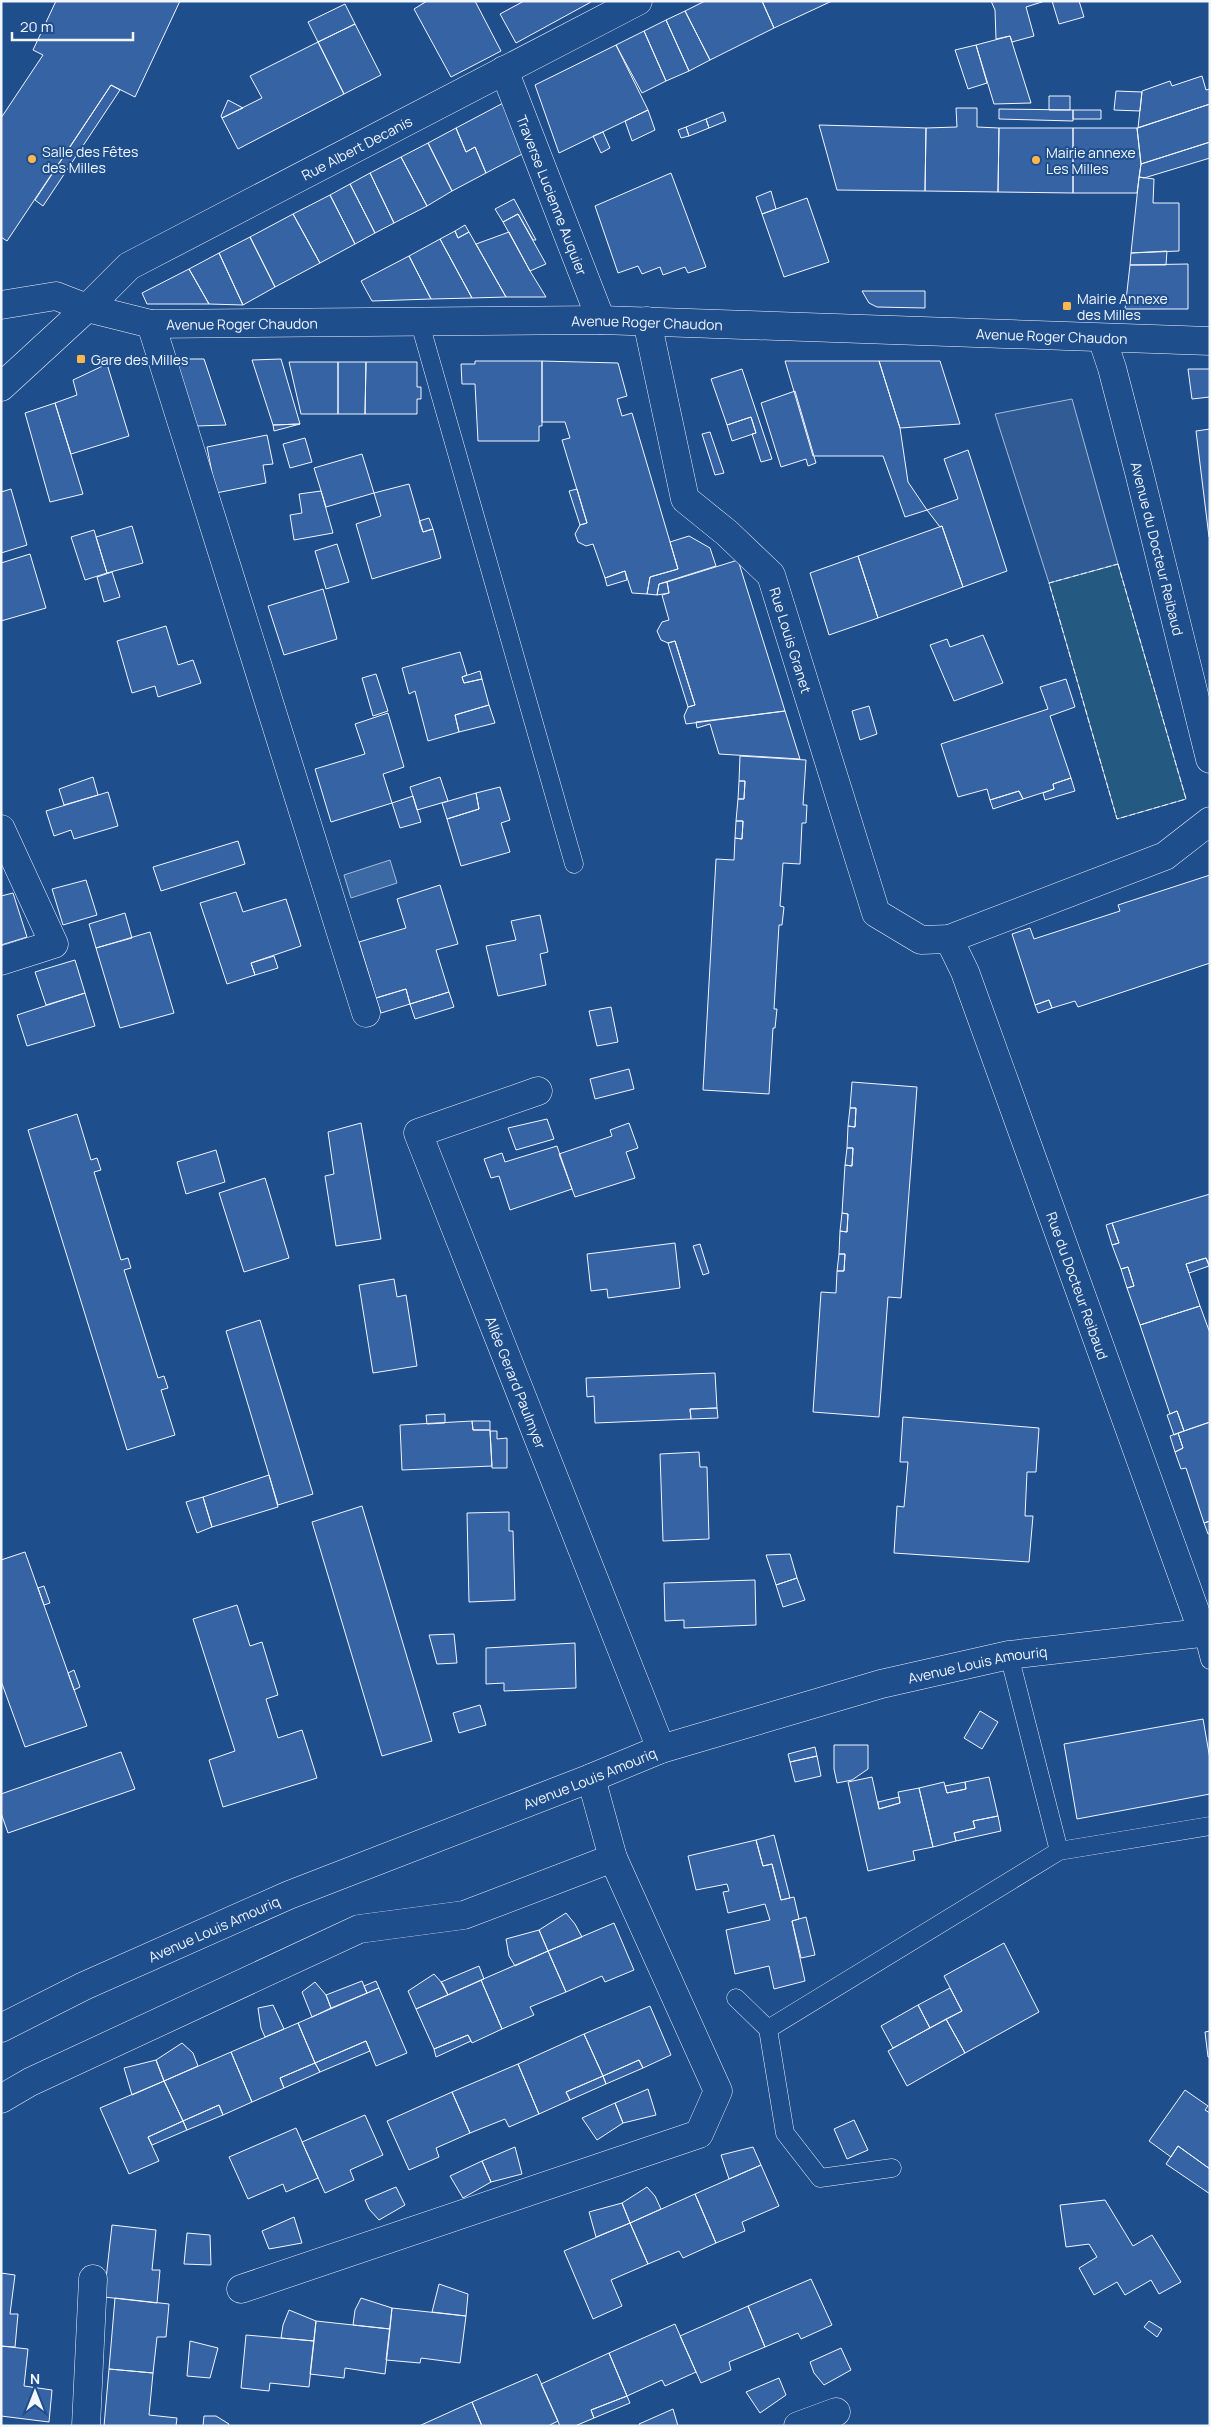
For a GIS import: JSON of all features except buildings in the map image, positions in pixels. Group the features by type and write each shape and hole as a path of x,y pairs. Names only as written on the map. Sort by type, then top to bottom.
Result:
{"street":[{"name":"Rue Albert Decanis","path":"1,387 87,308 129,266 638,1"},
{"name":"Traverse Lucienne Auquier","path":"504,70 601,320"},
{"name":"Avenue Roger Chaudon","path":"1,305 56,296 87,308 151,324 419,320 601,320 1210,341"},
{"name":"Rue Louis Granet","path":"647,321 685,500 727,533 771,575 876,913 921,940 949,939"},
{"path":"151,324 366,1013"},
{"name":"Avenue du Docteur Reibaud","path":"1102,338 1112,368 1139,472 1210,759"},
{"path":"949,939 1165,856 1210,821"},
{"path":"1,829 54,944 1,960"},
{"name":"Rue du Docteur Reibaud","path":"949,939 965,972 1206,1633"},
{"name":"Allée Gerard Paulmyer","path":"538,1091 418,1133 661,1749"},
{"name":"Avenue Louis Amouriq","path":"1,2028 84,1986 289,1895 661,1749 882,1684 1009,1655 1206,1633"},
{"path":"241,2289 699,2134 718,2091 613,1858 591,1778"},
{"path":"1,2099 30,2082 359,1929 464,1915 613,1858"},
{"path":"86,2426 93,2279"},
{"path":"798,2426 836,2412"}],"lane":[{"path":"419,320 574,864"},
{"path":"1206,1633 1210,1660"},
{"path":"1009,1655 1059,1852"},
{"path":"768,2029 1059,1852 1210,1826"},
{"path":"736,1998 768,2029 785,2133 820,2178 892,2168"}],"shaded area":[{"path":"1072,399 1118,564 1049,583 995,414"},
{"path":"1118,564 1186,799 1117,819 1049,583"},
{"path":"390,860 397,883 351,898 344,875"}],"fence":[{"path":"1118,564 1186,799 1117,819 1049,583 1118,564"}],"place":[{"name":"Salle des Fêtes des Milles","path":"32,159"},
{"name":"Mairie annexe Les Milles","path":"1036,160"},
{"name":"Mairie Annexe des Milles","path":"1067,306"},
{"name":"Gare des Milles","path":"81,359"}]}
